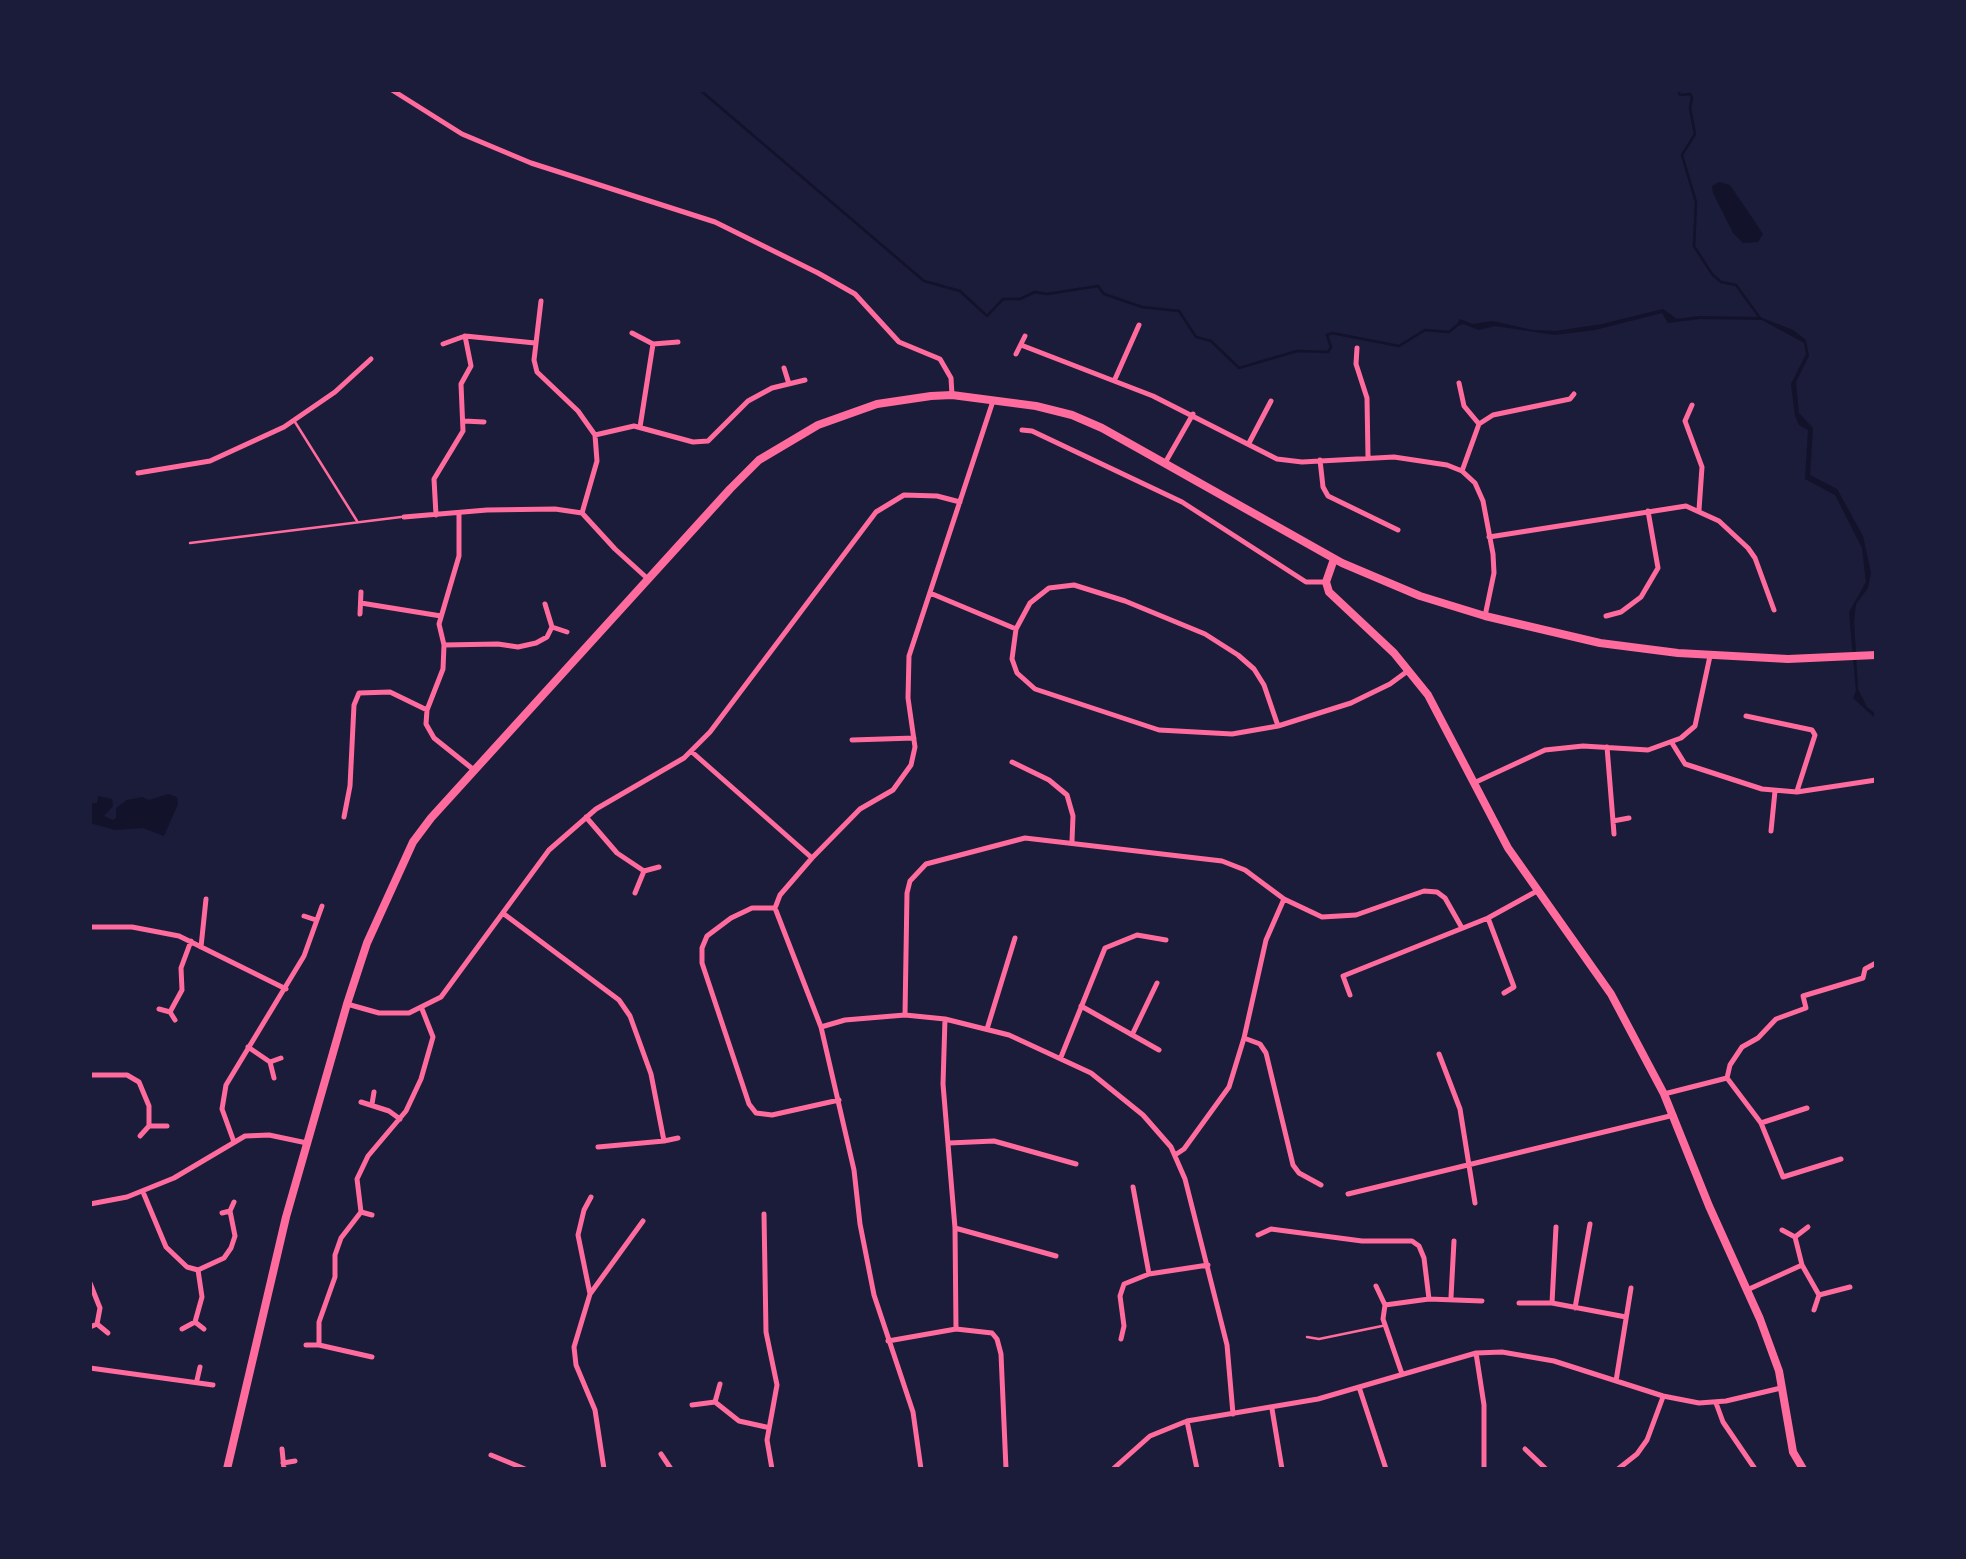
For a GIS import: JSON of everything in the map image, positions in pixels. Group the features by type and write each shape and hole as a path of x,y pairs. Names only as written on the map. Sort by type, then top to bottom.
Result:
{"street":[{"path":"392,90 462,134 532,163 715,222 818,273 855,294 899,342 940,359 952,378 952,395"},
{"path":"541,301 535,343 537,372 578,411 595,435 597,461 582,513"},
{"path":"1115,379 1139,325"},
{"path":"632,334 653,344 678,342"},
{"path":"443,344 465,336 535,343"},
{"path":"436,514 434,479 459,441 464,421 461,384 471,366 465,336"},
{"path":"1016,354 1026,336"},
{"path":"640,427 653,344"},
{"path":"1022,345 1115,379 1194,414 1277,459 1418,460 1462,471 1475,483 1483,501 1490,538 1494,573 1484,616"},
{"path":"1357,348 1356,364 1367,398 1368,457"},
{"path":"138,474 210,460 294,422 371,360"},
{"path":"784,368 789,384"},
{"path":"595,435 622,426 693,442 708,441 748,401 805,380"},
{"path":"1460,383 1464,406 1479,424"},
{"path":"1462,471 1479,424 1493,415 1570,399 1574,394"},
{"path":"227,1469 307,1143 367,943 398,870 431,818 730,489 759,460 818,425 877,404 952,395 1072,415 1165,463 1334,560 1420,596 1484,616 1600,643 1710,656 1876,655"},
{"path":"920,1469 913,1412 866,1260 854,1170 839,1100 820,1028 775,908 780,895 812,858 860,809 893,790 912,765 909,656 994,400"},
{"path":"1248,442 1270,401"},
{"path":"1692,405 1685,421 1702,467 1699,510"},
{"path":"1266,411 1275,416"},
{"path":"1165,463 1194,414"},
{"path":"464,421 484,422"},
{"path":"1022,430 1182,502 1306,582 1326,582"},
{"path":"1320,460 1322,487 1328,496 1398,530"},
{"path":"347,1004 392,1014 422,1009 441,998 540,860 586,817 692,752 876,512 904,496 937,496 960,502"},
{"path":"1490,538 1686,506 1719,521 1748,548 1774,610"},
{"path":"404,517 555,509 582,513 648,580"},
{"path":"1606,616 1620,612 1641,597 1658,568 1648,511"},
{"path":"458,512 459,556 439,624 444,645 441,679 427,710 428,730 474,770"},
{"path":"1334,560 1326,582 1334,599 1374,632 1409,670 1444,720 1508,848 1611,994 1664,1094 1778,1371 1793,1452 1803,1469"},
{"path":"1278,726 1254,668 1205,634 1125,601 1074,585 1049,588 1030,604 1016,629 1012,659 1017,673 1035,689 1158,730 1232,734 1278,726 1351,702 1390,684 1409,670"},
{"path":"360,614 361,592"},
{"path":"930,592 1016,629"},
{"path":"361,603 442,616"},
{"path":"444,645 536,643 547,637 552,628 545,604"},
{"path":"552,628 567,632"},
{"path":"1476,782 1545,750 1648,750 1672,743 1695,726 1710,656"},
{"path":"344,817 354,704 359,693 390,692 427,710"},
{"path":"1746,716 1812,730 1815,735 1797,792"},
{"path":"852,740 914,738"},
{"path":"1672,743 1685,764 1775,791 1797,792 1876,780"},
{"path":"1607,747 1614,834"},
{"path":"692,752 812,858"},
{"path":"1012,762 1049,780 1067,796 1073,816 1072,841"},
{"path":"1771,831 1775,791"},
{"path":"334,792 347,794"},
{"path":"586,817 617,853 644,872"},
{"path":"1613,821 1629,818"},
{"path":"905,1014 907,892 921,866 1025,838 1222,861 1245,870 1284,899 1322,918 1356,915 1431,891 1446,898 1462,928"},
{"path":"635,894 644,872 659,867"},
{"path":"1350,995 1343,976 1488,918 1539,890"},
{"path":"202,947 206,899"},
{"path":"1175,1155 1184,1149 1229,1087 1266,940 1284,899"},
{"path":"234,1142 224,1121 224,1098 234,1070 304,956 322,906"},
{"path":"775,908 752,908 731,918 707,936 701,955 749,1104 756,1113 772,1115 839,1100"},
{"path":"504,914 625,1005 651,1074 664,1140"},
{"path":"304,916 316,920"},
{"path":"1488,918 1514,987 1504,993"},
{"path":"90,928 146,928 191,941 286,989"},
{"path":"1061,1056 1105,948 1137,935 1166,940"},
{"path":"987,1029 1015,938"},
{"path":"170,1012 182,990 181,968 191,941"},
{"path":"1727,1078 1742,1046 1758,1038 1776,1019 1806,1008 1803,996 1863,978 1865,969 1876,963"},
{"path":"1132,1035 1157,983"},
{"path":"1081,1006 1159,1050"},
{"path":"158,1009 170,1012 175,1020"},
{"path":"361,1212 356,1191 362,1166 412,1100 433,1037 422,1009"},
{"path":"820,1028 845,1020 905,1014 987,1029 1061,1056 1120,1094 1151,1122 1175,1155 1208,1266 1230,1360 1234,1414"},
{"path":"945,1019 943,1084 955,1228 956,1329"},
{"path":"1244,1038 1260,1044 1266,1053 1293,1165 1320,1185"},
{"path":"248,1048 270,1062 274,1078"},
{"path":"1439,1054 1460,1109 1474,1203"},
{"path":"270,1062 281,1058"},
{"path":"90,1075 120,1074 140,1082 149,1106 149,1126 140,1136"},
{"path":"1664,1094 1727,1078"},
{"path":"1727,1078 1761,1123 1784,1177 1842,1159"},
{"path":"372,1104 374,1092"},
{"path":"361,1102 400,1119"},
{"path":"1761,1123 1807,1108"},
{"path":"1348,1194 1674,1115"},
{"path":"149,1126 168,1126"},
{"path":"90,1204 143,1192 246,1136 269,1134 307,1143"},
{"path":"598,1147 678,1138"},
{"path":"949,1144 994,1141 1076,1164"},
{"path":"1132,1186 1148,1274"},
{"path":"143,1192 166,1247 188,1267 198,1270 224,1258 231,1248 235,1236 226,1212 234,1202"},
{"path":"590,1294 578,1234 591,1197"},
{"path":"361,1212 372,1215"},
{"path":"319,1344 319,1322 332,1288 340,1238 361,1212"},
{"path":"764,1214 766,1332 777,1385 768,1428 767,1454 772,1469"},
{"path":"604,1469 595,1410 576,1365 574,1347 590,1294 643,1221"},
{"path":"1575,1308 1590,1224"},
{"path":"1552,1303 1556,1227"},
{"path":"1795,1236 1808,1227"},
{"path":"955,1228 1056,1256"},
{"path":"1258,1235 1271,1229 1362,1241 1412,1242 1419,1246 1424,1258 1428,1299"},
{"path":"1782,1230 1795,1236"},
{"path":"1795,1236 1802,1265 1819,1295 1814,1310"},
{"path":"1450,1297 1454,1241"},
{"path":"1746,1290 1802,1265"},
{"path":"1121,1340 1124,1326 1120,1288 1148,1274 1208,1266"},
{"path":"182,1329 195,1322 202,1297 198,1270"},
{"path":"90,1282 100,1308 93,1326 108,1332"},
{"path":"1376,1286 1386,1305 1384,1326 1402,1374"},
{"path":"1616,1381 1632,1288"},
{"path":"1819,1295 1850,1288"},
{"path":"1386,1305 1450,1297 1482,1300"},
{"path":"1519,1302 1552,1303 1626,1317"},
{"path":"195,1322 204,1328"},
{"path":"888,1341 956,1329 987,1330 998,1339 1006,1469"},
{"path":"306,1345 319,1344 372,1357"},
{"path":"1113,1469 1150,1436 1187,1420 1272,1408 1476,1353 1502,1352 1544,1359 1663,1396 1700,1403 1781,1388"},
{"path":"1476,1353 1484,1405 1484,1469"},
{"path":"197,1380 200,1367"},
{"path":"90,1368 212,1384"},
{"path":"715,1402 720,1384"},
{"path":"1359,1387 1386,1469"},
{"path":"1618,1469 1646,1440 1663,1396"},
{"path":"692,1404 715,1402 739,1421 768,1428"},
{"path":"1716,1403 1723,1422 1756,1469"},
{"path":"1272,1408 1282,1469"},
{"path":"1187,1420 1196,1469"},
{"path":"282,1450 283,1466 295,1461"},
{"path":"1525,1450 1546,1469"},
{"path":"661,1454 671,1469"},
{"path":"491,1455 526,1469"}],"lane":[{"path":"294,422 358,522"},
{"path":"190,543 404,517"},
{"path":"1307,1337 1319,1339 1384,1326"}],"shaded area":[{"path":"1719,182 1730,185 1763,234 1758,242 1743,243 1733,233 1713,193 1712,186"},
{"path":"1663,309 1677,319 1760,317 1793,330 1806,340 1809,356 1796,382 1799,413 1813,428 1810,475 1837,489 1863,536 1871,573 1868,588 1856,604 1854,621 1858,689 1876,719 1853,698 1856,691 1849,612 1866,582 1862,548 1835,495 1805,479 1808,430 1799,425 1795,416 1791,384 1806,354 1804,343 1762,320 1668,323 1662,313 1595,330 1555,335 1495,326 1479,330 1463,324 1455,327 1460,319 1473,324 1492,321 1556,331"},
{"path":"168,794 177,797 178,804 164,836 143,828 115,830 90,823 90,803 97,803 98,796 112,799 113,806 104,816 113,820 116,808 127,800 149,800"}],"waterway":[{"path":"700,90 924,281 960,291 987,316 1003,299 1098,286 1104,294 1142,307 1179,311 1196,337 1211,341 1239,368 1297,351 1328,352 1331,347 1327,335 1332,333 1399,346 1425,330 1449,332 1456,326"},
{"path":"1678,90 1680,95 1690,94 1692,98 1695,134 1682,155 1696,202 1694,246 1712,274 1721,282 1736,285 1760,318"}]}
